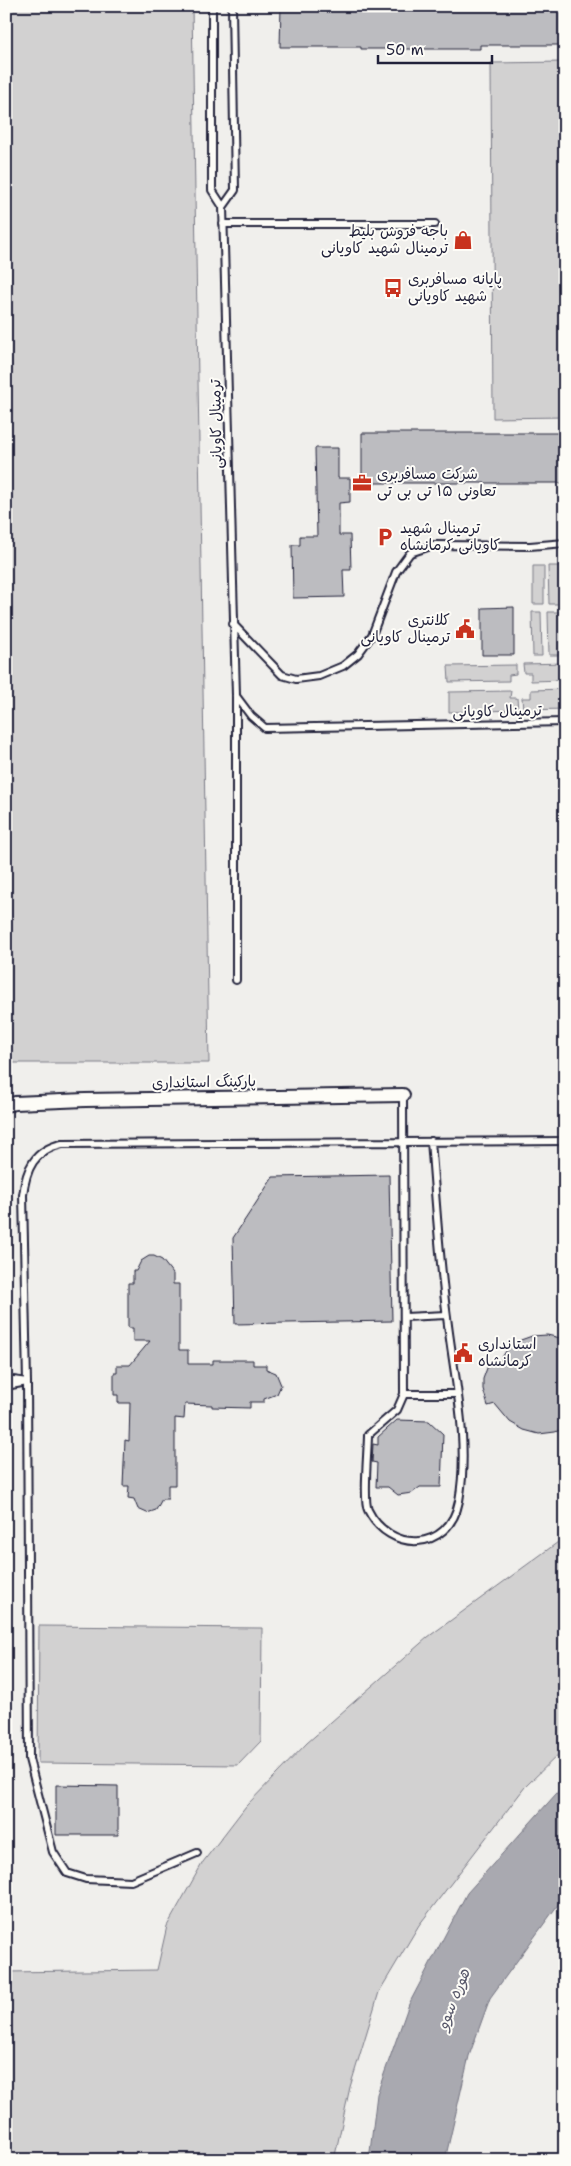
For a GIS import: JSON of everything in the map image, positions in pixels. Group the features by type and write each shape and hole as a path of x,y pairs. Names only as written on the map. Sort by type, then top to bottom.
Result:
{"street":[{"name":"پارکینگ استانداری","path":"6,1105 85,1100 403,1095"}],"lane":[{"name":"ترمینال کاویانی","path":"212,6 212,190 223,207"},
{"name":"ترمینال کاویانی","path":"232,6 234,190 223,207 223,224 236,695 236,980"},
{"path":"223,224 435,224"},
{"path":"233,624 282,675 296,680 319,676 343,666 358,654 372,635 396,572 410,553 434,545 530,546 565,543"},
{"name":"ترمینال کاویانی","path":"236,695 251,716 265,728 565,722"},
{"path":"403,1095 405,1141 404,1394 397,1410 368,1435 367,1508 374,1521 383,1529 402,1539 412,1541 428,1541 438,1536 455,1514 459,1501 463,1433 446,1315 431,1141"},
{"path":"197,1853 131,1881 86,1879 67,1873 54,1852 29,1759 27,1382 23,1195 29,1167 43,1151 52,1146 62,1144 565,1141"},
{"path":"405,1317 446,1315"},
{"path":"6,1379 27,1382"},
{"path":"6,1386 27,1382"},
{"path":"404,1394 457,1394"}],"shaded area":[{"path":"6,6 192,6 209,1063 6,1063"},
{"path":"565,62 565,417 493,418 491,63"},
{"path":"533,566 544,566 544,604 533,604"},
{"path":"548,566 565,566 564,604 549,604"},
{"path":"532,612 541,612 542,656 533,656"},
{"path":"548,612 564,612 565,655 549,655"},
{"path":"565,663 565,680 531,681 531,673 524,673 523,664"},
{"path":"516,665 516,674 509,675 509,681 449,682 448,666"},
{"path":"565,689 565,709 523,710 522,698 531,698 531,690"},
{"path":"511,691 510,698 517,698 518,710 449,712 449,692"},
{"path":"565,1537 565,1748 525,1787 419,1925 379,1992 350,2087 334,2160 6,2160 6,1972 157,1970 167,1926 203,1862 246,1806 307,1743 428,1637"},
{"path":"39,1626 262,1628 261,1741 238,1765 38,1763"}],"water":[{"name":"هوره سوو","path":"565,1784 565,1895 490,1998 469,2056 445,2160 369,2160 377,2094 409,2004 467,1893"}],"building":[{"path":"281,6 565,6 565,45 480,45 480,49 280,47"},
{"path":"362,433 565,433 565,483 362,483"},
{"path":"315,448 338,448 338,478 350,478 350,502 339,503 339,535 350,535 351,570 343,570 344,597 293,598 292,545 300,545 300,536 317,536"},
{"path":"514,607 514,655 482,655 482,608"},
{"path":"389,1175 392,1321 235,1324 233,1238 273,1177"},
{"path":"149,1256 162,1260 173,1274 173,1284 179,1284 179,1350 188,1350 188,1364 213,1364 213,1360 253,1360 253,1365 266,1365 266,1369 276,1373 281,1385 277,1394 264,1399 264,1402 250,1402 250,1408 185,1404 184,1419 175,1418 175,1485 168,1485 168,1499 162,1499 156,1510 147,1513 138,1509 134,1499 128,1498 129,1486 123,1486 125,1440 129,1441 130,1403 118,1403 118,1395 114,1395 114,1373 117,1373 117,1365 130,1365 150,1341 133,1341 133,1328 128,1328 128,1283 133,1283 133,1271 136,1271 141,1261"},
{"path":"547,1335 565,1339 565,1428 555,1432 539,1434 524,1430 510,1422 495,1404 488,1406 483,1389 483,1379 490,1360 498,1364 506,1351 518,1341 532,1336"},
{"path":"397,1420 429,1421 443,1434 441,1487 420,1487 412,1493 398,1495 388,1487 376,1487 377,1463 372,1462 373,1444 378,1445 378,1437"},
{"path":"56,1785 118,1786 118,1835 56,1835"}],"place":[{"name":"باجه فروش بلیط ترمینال شهید کاویانی","path":"463,240"},
{"name":"پايانه مسافربری شهید کاویانی","path":"393,288"},
{"name":"شرکت مسافربری تعاونی ۱۵ تی بی تی","path":"362,483"},
{"name":"ترمینال شهید کاویانی کرمانشاه","path":"385,537"},
{"name":"کلانتری ترمینال کاویانی","path":"465,629"},
{"name":"استانداری کرمانشاه","path":"463,1353"}]}
